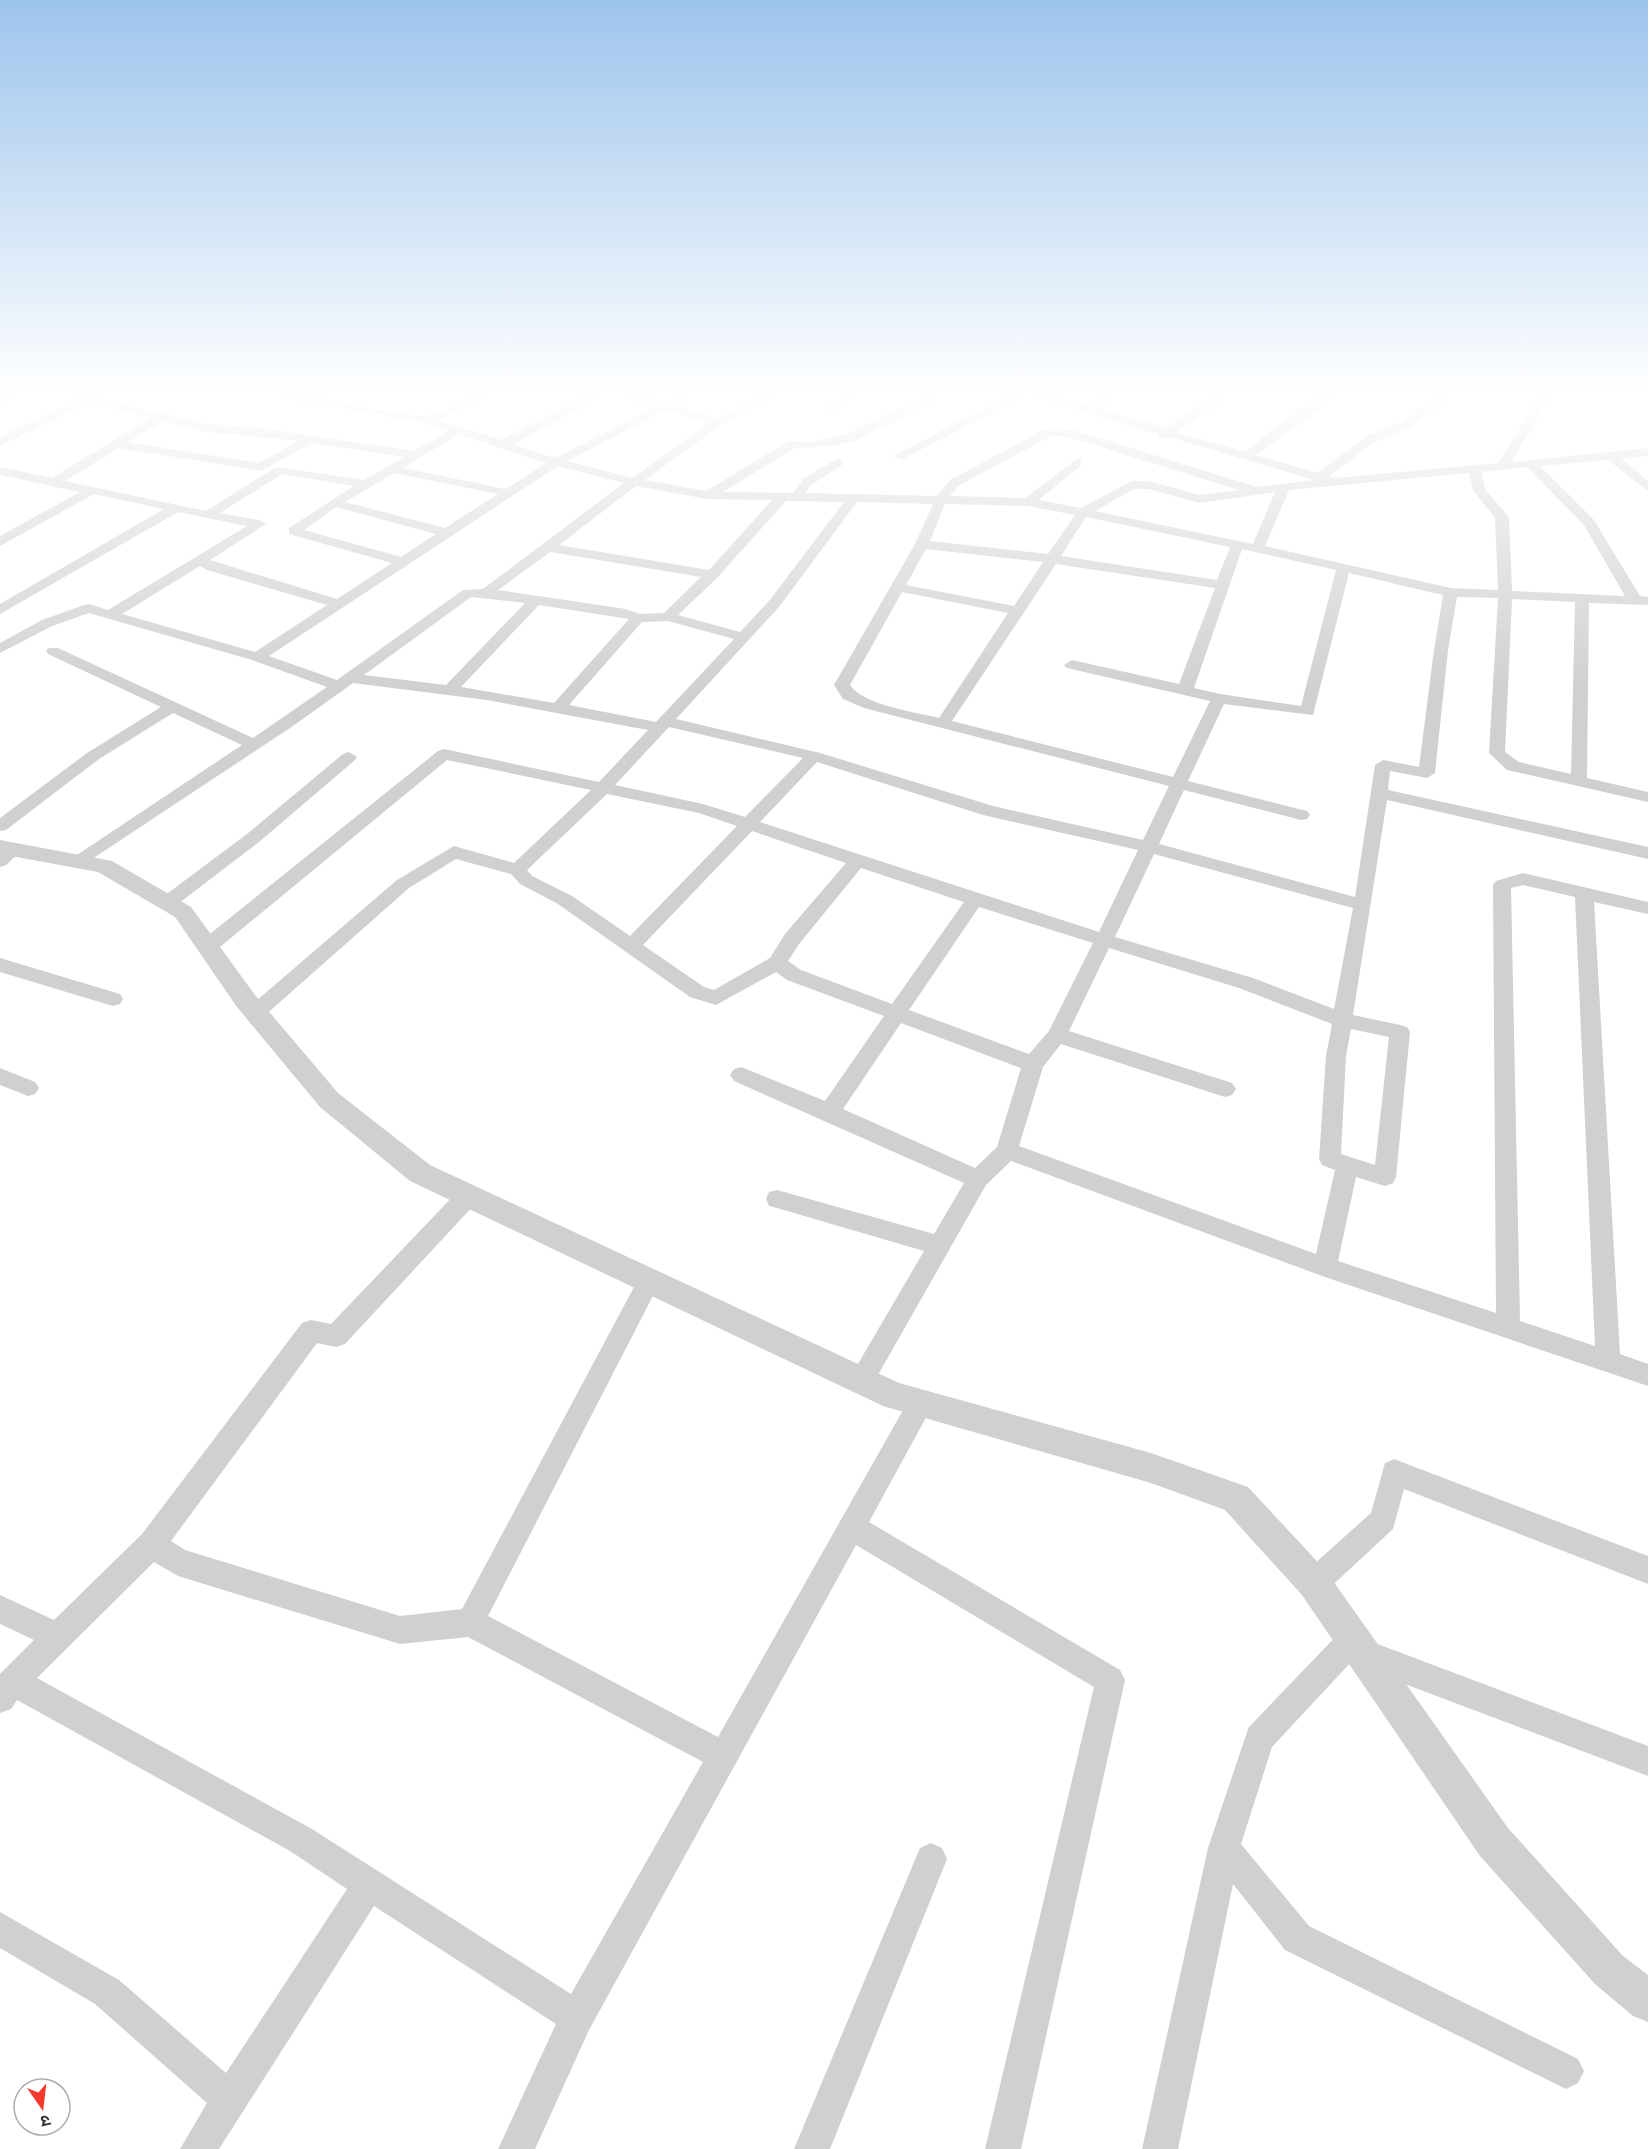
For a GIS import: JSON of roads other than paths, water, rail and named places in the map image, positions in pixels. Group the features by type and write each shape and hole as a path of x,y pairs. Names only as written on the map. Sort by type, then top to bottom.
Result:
{"street":[{"path":"0,542 90,491"},
{"path":"104,491 208,515 260,524 110,615"},
{"path":"208,515 246,491"},
{"path":"354,491 294,531 403,562"},
{"path":"500,491 508,493"},
{"path":"257,657 511,491"},
{"path":"486,593 621,491"},
{"path":"686,491 707,495 854,496 1028,502 1451,592 1641,601"},
{"path":"707,495 713,491"},
{"path":"668,617 796,491"},
{"path":"947,491 941,499 922,544 842,685 849,696 870,705 1179,782 1301,815"},
{"path":"1028,502 1041,491"},
{"path":"944,723 1083,512 1121,491"},
{"path":"1171,491 1200,499 1254,491"},
{"path":"1257,549 1282,491"},
{"path":"1480,491 1502,517 1505,593 1497,753 1514,766 1648,797"},
{"path":"1558,491 1589,523 1641,601"},
{"path":"517,870 603,788 774,604 854,496"},
{"path":"334,503 448,533"},
{"path":"0,610 176,508"},
{"path":"8,524 24,528"},
{"path":"922,544 1052,559 1222,585"},
{"path":"1185,690 1237,545"},
{"path":"546,547 712,575"},
{"path":"200,560 212,567 339,604"},
{"path":"1072,665 1219,699 1307,712 1343,568"},
{"path":"896,587 1018,611"},
{"path":"208,946 444,754 703,809 975,899 1246,984 1343,1020 1400,1032 1385,1177 1330,1159 1336,1056 1343,1020 1363,904 1383,765 1427,773 1441,650 1451,592"},
{"path":"77,861 254,745 468,593 486,593 626,613 638,618 668,617 744,637"},
{"path":"1579,781 1582,597"},
{"path":"449,690 536,600"},
{"path":"0,650 46,623 88,608 344,682 449,690 662,724 814,756 989,811 1149,847 1363,904"},
{"path":"558,708 638,618"},
{"path":"53,651 254,745"},
{"path":"861,1381 978,1179 1007,1151 1033,1064 1057,1035 1219,699"},
{"path":"2,846 93,756 171,708"},
{"path":"630,947 814,756"},
{"path":"167,903 253,838 349,757"},
{"path":"1379,793 1648,853"},
{"path":"2,846 104,866 183,912 256,1012 329,1100 420,1173 894,1396 1151,1468 1236,1498 1314,1583 1494,1842 1609,1970 1648,2001"},
{"path":"256,1012 403,884 454,852 517,870 526,880 566,900 697,992 716,998 777,963 792,939 858,860"},
{"path":"1508,1327 1502,885 1522,879 1648,908"},
{"path":"1584,893 1608,1360"},
{"path":"829,1112 975,899"},
{"path":"777,963 794,975 1033,1064"},
{"path":"0,965 113,999"},
{"path":"1057,1035 1225,1089"},
{"path":"741,1075 978,1179"},
{"path":"0,1076 27,1088"},
{"path":"1007,1151 1325,1267 1648,1375"},
{"path":"1325,1267 1347,1165"},
{"path":"467,1197 336,1336 311,1331 152,1544 6,1690 301,1840 577,2018"},
{"path":"777,1200 940,1246"},
{"path":"470,1622 649,1281"},
{"path":"516,2149 577,2018 920,1404"},
{"path":"1314,1583 1383,1520 1394,1472 1648,1570"},
{"path":"851,1527 1110,1680 1003,2149"},
{"path":"152,1544 178,1562 400,1630 470,1622 723,1756"},
{"path":"0,1609 58,1637"},
{"path":"1358,1646 1648,1761"},
{"path":"1160,2149 1224,1848 1260,1738 1358,1646"},
{"path":"1224,1848 1297,1938 1566,2071"},
{"path":"812,2149 931,1859"},
{"path":"198,2149 369,1884"},
{"path":"0,1929 107,1992 229,2099"}]}
